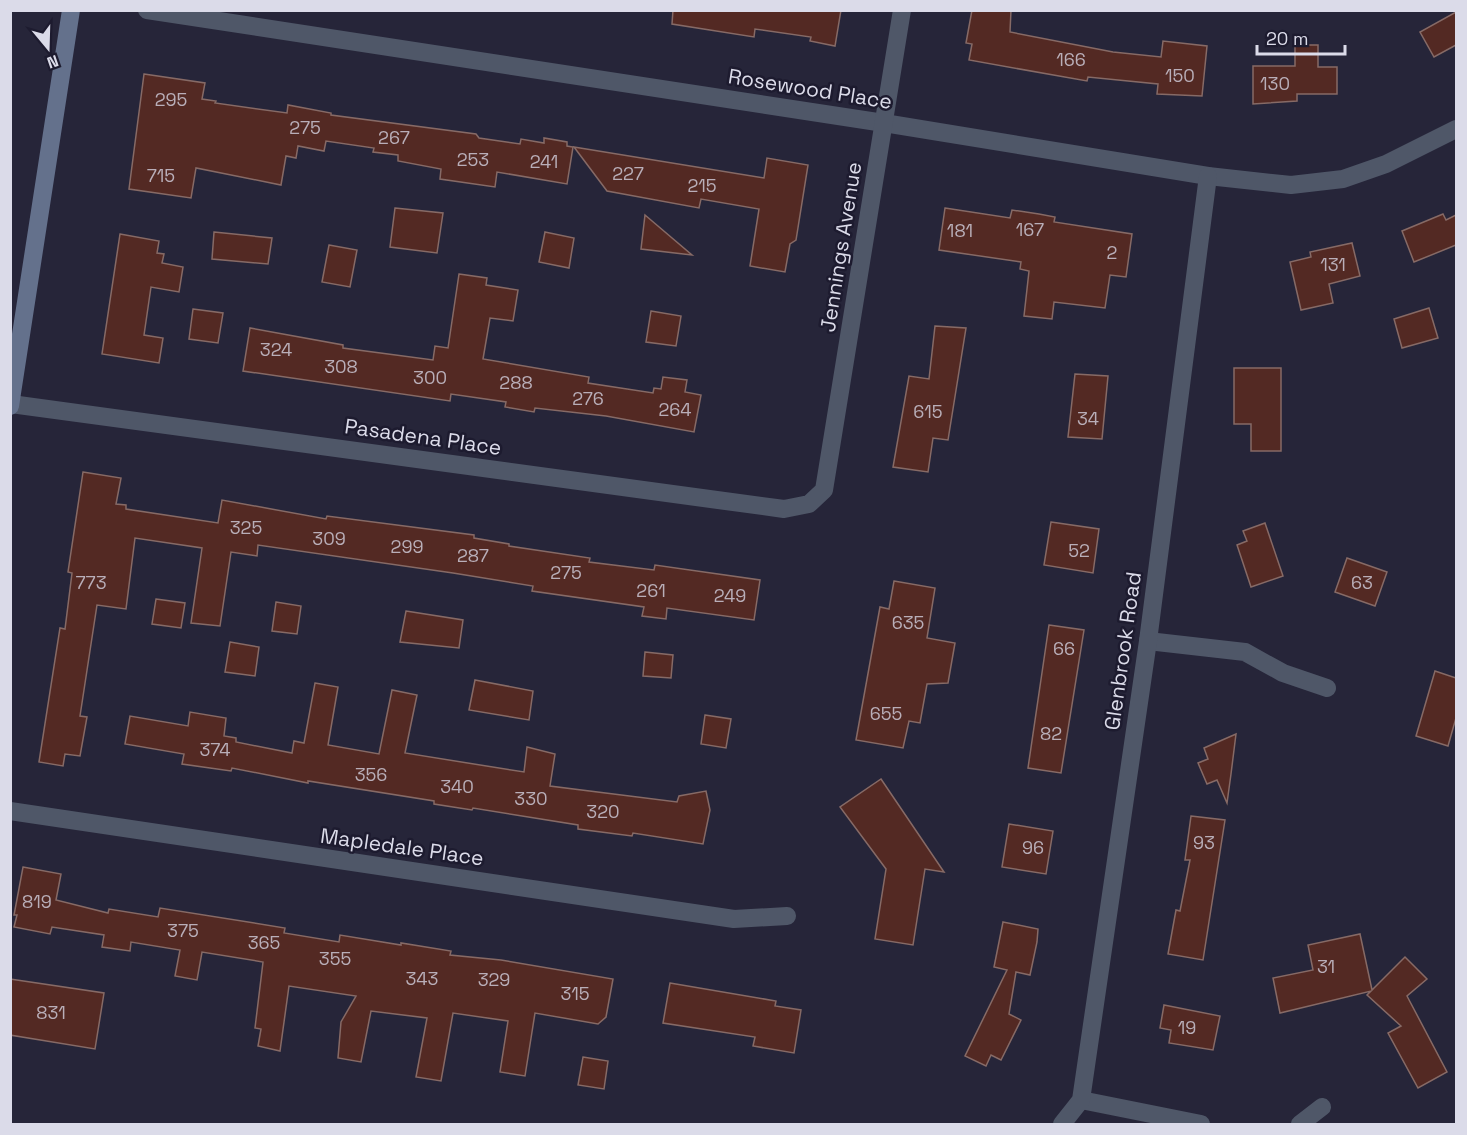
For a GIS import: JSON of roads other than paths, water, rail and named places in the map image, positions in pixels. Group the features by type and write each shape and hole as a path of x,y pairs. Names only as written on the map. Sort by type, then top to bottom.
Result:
{"main road":[{"path":"11,405 71,10"}],"street":[{"name":"Rosewood Place","path":"147,10 884,123 1208,176 1291,185 1343,178 1386,164 1456,129"},
{"name":"Jennings Avenue","path":"824,490 902,10"},
{"name":"Glenbrook Road","path":"1062,1125 1081,1100 1148,641 1208,176"},
{"name":"Pasadena Place","path":"11,405 784,509 809,504 824,490"},
{"path":"1148,641 1245,652 1283,674 1327,688"},
{"name":"Mapledale Place","path":"10,811 734,919 787,916"},
{"path":"1081,1100 1201,1125"},
{"path":"1300,1125 1322,1107"}]}
